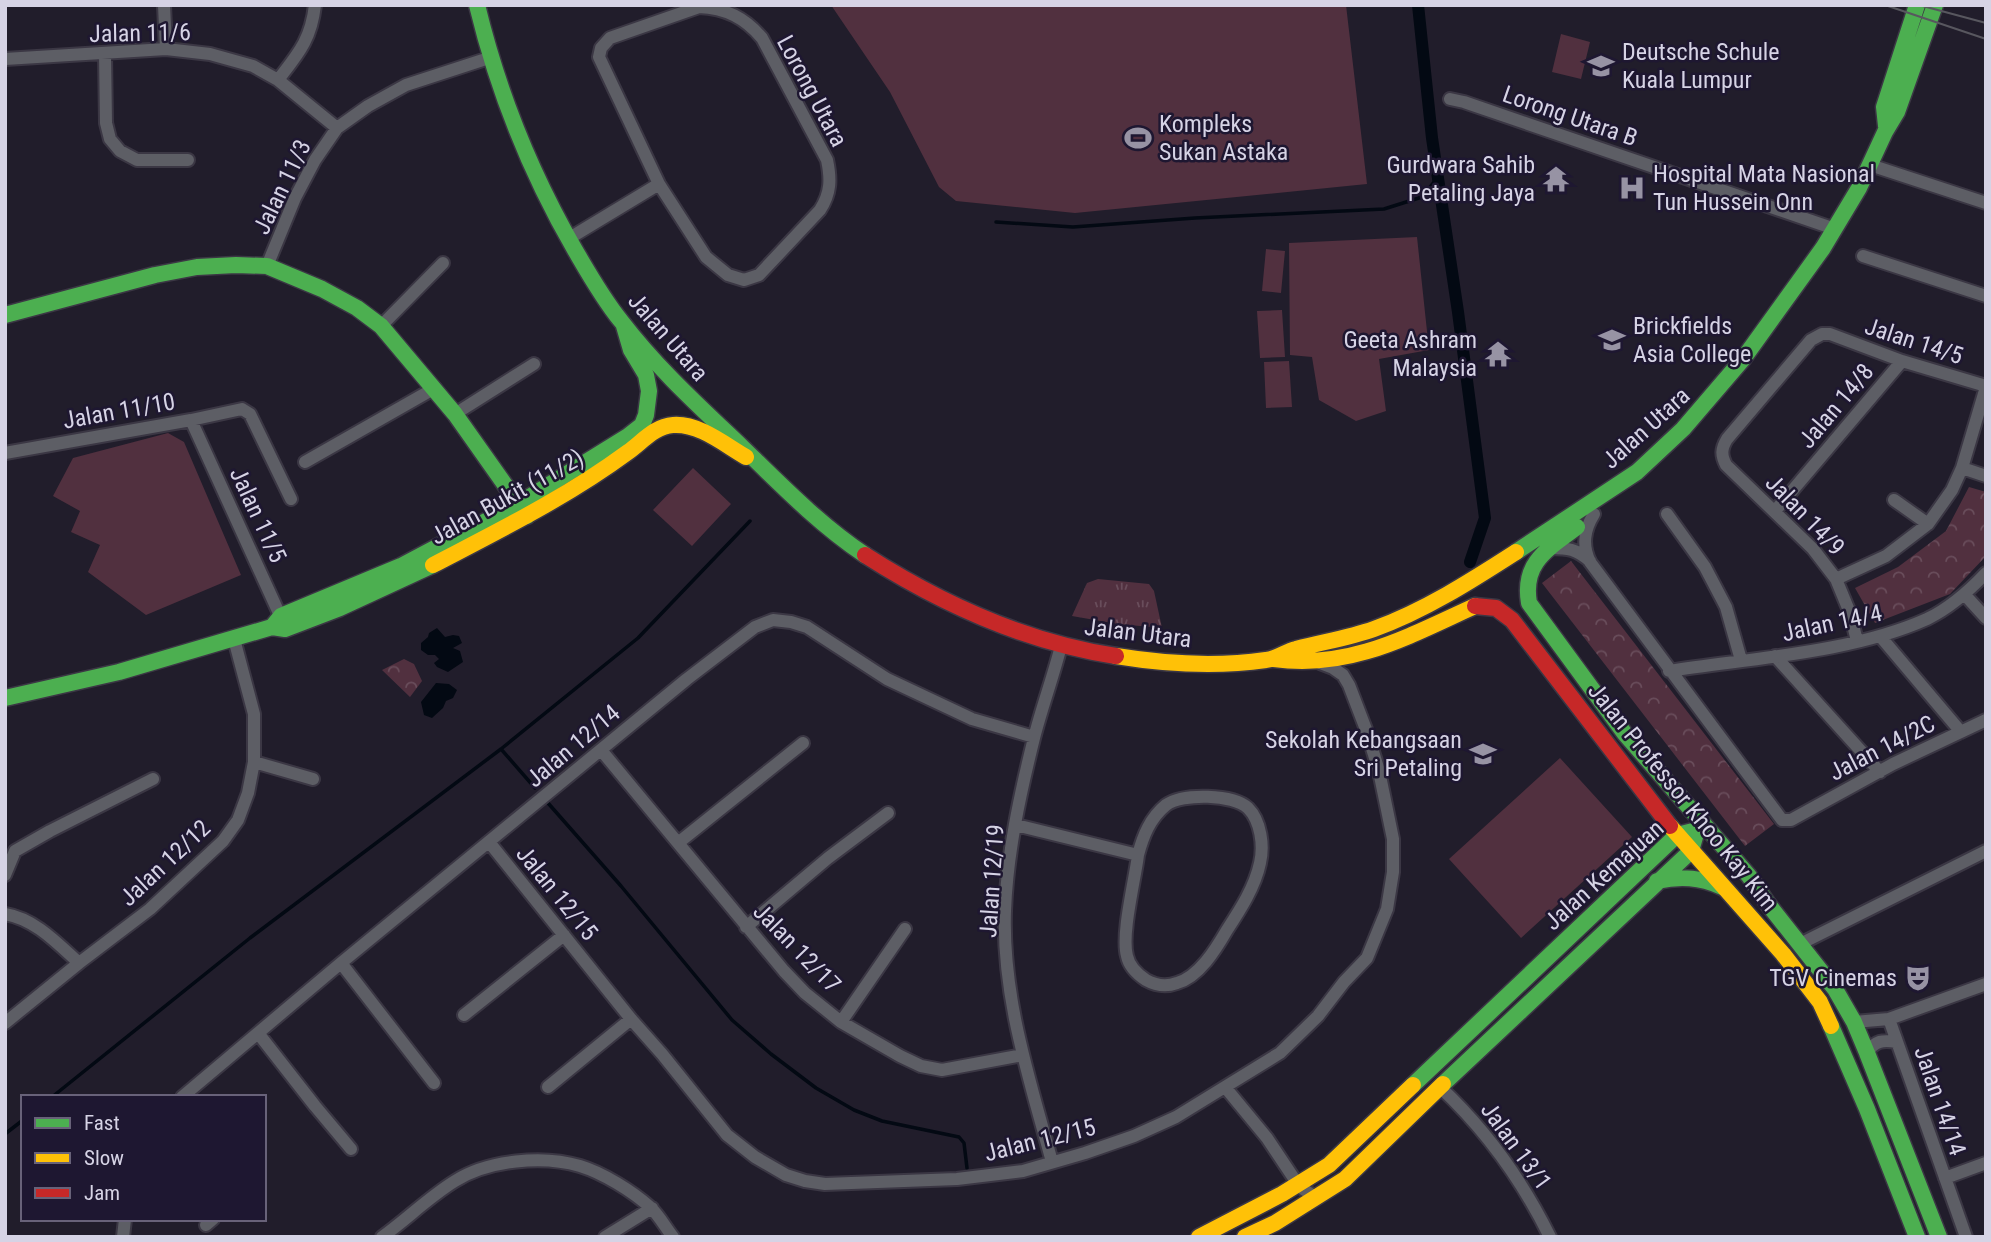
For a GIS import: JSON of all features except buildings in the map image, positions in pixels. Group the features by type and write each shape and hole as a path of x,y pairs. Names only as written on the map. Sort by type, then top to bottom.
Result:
{"main road":[{"name":"Jalan Utara","path":"477,5 489,58 521,145 537,181 602,297 664,373 755,462 823,523 865,555 915,586 1009,629 1061,646 1101,655 1152,663 1217,664 1274,659 1289,650 1319,645 1378,628 1442,598 1524,548 1632,476 1684,427 1724,384 1777,315 1835,229 1870,165 1886,126 1897,112 1936,5"},
{"name":"Jalan Utara","path":"1886,126 1884,107 1917,5"},
{"path":"5,315 155,275 197,267 267,266 322,289 382,326 455,414 522,510"},
{"name":"Jalan Bukit (11/2)","path":"522,510 642,425 649,405 649,391 646,375 631,350 624,326"},
{"name":"Jalan Bukit (11/2)","path":"5,698 119,672 280,624 588,480 658,429 673,425 693,427 755,462"},
{"name":"Jalan Professor Khoo Kay Kim","path":"1632,476 1594,514 1536,561 1527,577 1529,603 1625,734 1749,876 1835,989 1854,1022 1939,1237"},
{"name":"Jalan Professor Khoo Kay Kim","path":"1274,659 1291,664 1320,663 1389,645 1476,605 1490,605 1502,611 1512,620 1677,835 1783,954 1820,1003 1867,1109 1917,1237"},
{"path":"1625,734 1641,761 1697,830 1742,880 1768,904"},
{"name":"Jalan Kemajuan","path":"1199,1237 1263,1206 1329,1165 1677,835 1697,830"},
{"name":"Jalan Kemajuan","path":"1245,1237 1275,1223 1345,1179 1691,850 1697,830"},
{"path":"1657,881 1691,877 1723,887"},
{"path":"1569,937 1580,942 1583,953"}],"street":[{"path":"164,5 166,49"},
{"path":"278,80 303,48 313,25 315,5"},
{"name":"Lorong Utara","path":"699,7 726,11 752,27 762,38 806,118 827,160 831,180 827,199 759,275 744,280 728,275 706,257 659,184 599,52 610,38 699,7"},
{"name":"Jalan 11/6","path":"5,59 166,49 210,54 253,66 278,80 337,128"},
{"path":"105,54 106,123 110,139 120,151 137,160 188,160"},
{"name":"Jalan 11/3","path":"267,266 305,179 337,128 368,106 406,85 489,58"},
{"name":"Lorong Utara B","path":"1450,99 1835,229"},
{"path":"1870,165 1986,203"},
{"path":"568,239 659,184"},
{"path":"1863,256 1986,296"},
{"path":"382,326 443,263"},
{"name":"Jalan 14/5","path":"1726,465 1722,457 1722,447 1727,439 1811,340 1822,334 1830,334 1986,386"},
{"name":"Jalan 14/8","path":"1775,512 1902,360"},
{"path":"455,414 534,364"},
{"path":"1836,579 1886,556 1928,524 1952,490 1962,468 1986,386"},
{"path":"305,462 435,388"},
{"name":"Jalan 11/10","path":"5,453 241,409 250,414 291,499"},
{"name":"Jalan 11/5","path":"191,420 280,624"},
{"name":"Jalan 14/9","path":"1726,465 1813,549 1836,579 1850,613 1857,641"},
{"path":"1962,468 1986,476"},
{"path":"1894,500 1928,524"},
{"path":"1590,562 1584,537 1594,514"},
{"path":"1667,514 1705,567 1726,607 1741,660"},
{"path":"1550,548 1580,552 1590,562 1670,671"},
{"name":"Jalan 14/4","path":"1670,671 1775,656 1880,636 1929,618 1965,595 1986,573"},
{"path":"1965,595 1986,618"},
{"name":"Jalan 12/14","path":"184,1095 687,679 755,627 772,620 807,627 887,679 972,719 1034,737"},
{"path":"1880,636 1961,732"},
{"name":"Jalan 12/12","path":"5,1023 150,909 223,841 238,820 248,793 254,762 254,714 234,639"},
{"name":"Jalan 12/19","path":"1052,1162 1023,1055 1013,1003 1005,913 1016,825 1034,737 1061,646"},
{"path":"1775,656 1880,772"},
{"name":"Jalan 12/15","path":"489,842 727,1135 755,1157 795,1178 825,1184 957,1179 1023,1171 1134,1136 1176,1117 1280,1053 1318,1016 1367,958 1387,909 1393,872 1393,839 1379,771 1349,685 1343,675 1320,663"},
{"name":"Jalan 14/2C","path":"1670,671 1780,818 1788,821 1986,720"},
{"path":"678,843 803,743"},
{"name":"Jalan 12/17","path":"601,750 746,927 805,993 841,1022 921,1066 942,1070 1023,1055"},
{"path":"254,762 313,779"},
{"path":"5,876 15,851 153,779"},
{"path":"1203,796 1232,801 1248,808 1260,827 1261,863 1251,888 1207,960 1191,975 1177,983 1155,985 1136,974 1126,956 1126,928 1138,855 1152,819 1167,804 1177,800 1203,796"},
{"path":"746,927 828,858 888,813"},
{"path":"1016,825 1138,855"},
{"path":"1800,944 1986,851"},
{"path":"5,914 15,916 45,932 79,963"},
{"path":"841,1022 905,929"},
{"path":"464,1015 564,935"},
{"path":"341,963 434,1083"},
{"path":"1854,1022 1889,1019 1986,984"},
{"path":"548,1087 631,1019"},
{"name":"Jalan 14/14","path":"1889,1019 1966,1237"},
{"path":"258,1033 351,1149"},
{"path":"1867,1053 1878,1041 1897,1042"},
{"path":"1225,1087 1267,1138 1299,1186 1316,1198"},
{"name":"Jalan 13/1","path":"1440,1087 1459,1104 1500,1154 1522,1185 1550,1237"},
{"path":"384,1236 456,1180 480,1169 505,1163 546,1161 580,1166 631,1192 652,1209 673,1237"},
{"path":"1945,1178 1986,1163"},
{"path":"604,1237 652,1209"}],"green space":[{"name":"Kompleks Sukan Astaka","path":"831,5 1346,5 1367,184 1075,213 956,201 939,187 890,92"},
{"path":"1561,34 1590,42 1581,79 1552,72"},
{"path":"1417,237 1429,350 1379,359 1386,411 1356,421 1319,400 1312,357 1290,355 1289,243"},
{"path":"1266,249 1285,251 1281,293 1262,291"},
{"path":"1282,310 1285,357 1260,358 1257,311"},
{"path":"1289,361 1292,407 1266,408 1264,362"},
{"path":"168,433 184,442 241,575 146,615 88,572 100,545 71,532 80,511 53,496 73,458"},
{"path":"693,468 731,504 692,546 653,510"},
{"path":"1969,487 1986,492 1986,556 1950,594 1875,623 1855,588 1898,567 1946,531"},
{"path":"1571,561 1774,824 1745,846 1542,583"},
{"path":"1098,579 1149,584 1154,591 1162,628 1072,616 1087,583"},
{"path":"404,659 414,664 422,681 410,697 382,670"},
{"path":"1560,758 1632,837 1521,938 1449,859"}],"shaded area":[{"path":"437,628 445,637 459,636 462,643 453,648 460,651 463,662 448,672 437,667 434,663 439,659 435,655 428,655 421,650 421,643"},
{"path":"436,683 449,684 457,690 453,698 446,701 443,708 432,718 424,715 421,702"}],"waterway":[{"path":"1418,5 1432,138 1485,518 1470,562"},
{"path":"996,222 1073,227 1384,209 1422,197 1438,177"},
{"path":"54,1095 250,938 501,749 638,638 750,521"},
{"path":"501,749 535,788"},
{"path":"548,803 732,1020 771,1054 816,1088 854,1110 882,1121 959,1137 964,1143 967,1168"},
{"path":"5,1134 21,1122"}],"tram line":[{"path":"1885,5 1986,39"},
{"path":"1919,5 1986,23"}],"traffic: fast":[{"path":"477,5 505,100 530,161 559,221 608,304 649,355 695,402 801,504 865,555"},
{"path":"1886,126 1884,107 1917,5"},
{"path":"1516,552 1637,472 1683,429 1743,359 1823,248 1859,188 1897,112 1935,5"},
{"path":"5,315 155,275 197,267 267,266 322,289 357,308 381,326 455,414 527,516"},
{"path":"272,627 281,616 401,566 518,504 642,425 649,391 646,375 631,350 624,326"},
{"path":"1577,527 1547,550 1533,567 1529,577 1529,603 1625,734 1749,876 1835,989 1854,1022 1939,1237"},
{"path":"5,698 119,672 272,627 285,629 340,608 433,565"},
{"path":"1413,1085 1677,835 1697,830 1691,851 1443,1084"},
{"path":"1657,881 1690,878 1722,887"},
{"path":"1831,1026 1917,1237"}],"traffic: slow":[{"path":"433,565 557,498 666,426 692,427 746,457"},
{"path":"1116,656 1191,664 1270,659 1292,650 1355,635 1393,622 1447,595 1516,552"},
{"path":"1274,659 1328,660 1353,655 1402,639 1475,606"},
{"path":"1670,826 1783,954 1820,1002 1831,1026"},
{"path":"1245,1237 1275,1223 1345,1179 1443,1084"},
{"path":"1199,1237 1282,1194 1329,1165 1413,1085"}],"traffic: jam":[{"path":"865,555 924,590 986,619 1049,641 1116,656"},
{"path":"1475,606 1496,608 1512,620 1670,826"}],"place":[{"name":"Deutsche Schule Kuala Lumpur","path":"1601,66"},
{"name":"Kompleks Sukan Astaka","path":"1138,138"},
{"name":"Gurdwara Sahib Petaling Jaya","path":"1556,179"},
{"name":"Hospital Mata Nasional Tun Hussein Onn","path":"1632,188"},
{"name":"Brickfields Asia College","path":"1612,340"},
{"name":"Geeta Ashram Malaysia","path":"1498,354"},
{"name":"Sekolah Kebangsaan Sri Petaling","path":"1483,754"},
{"name":"TGV Cinemas","path":"1918,978"}]}
